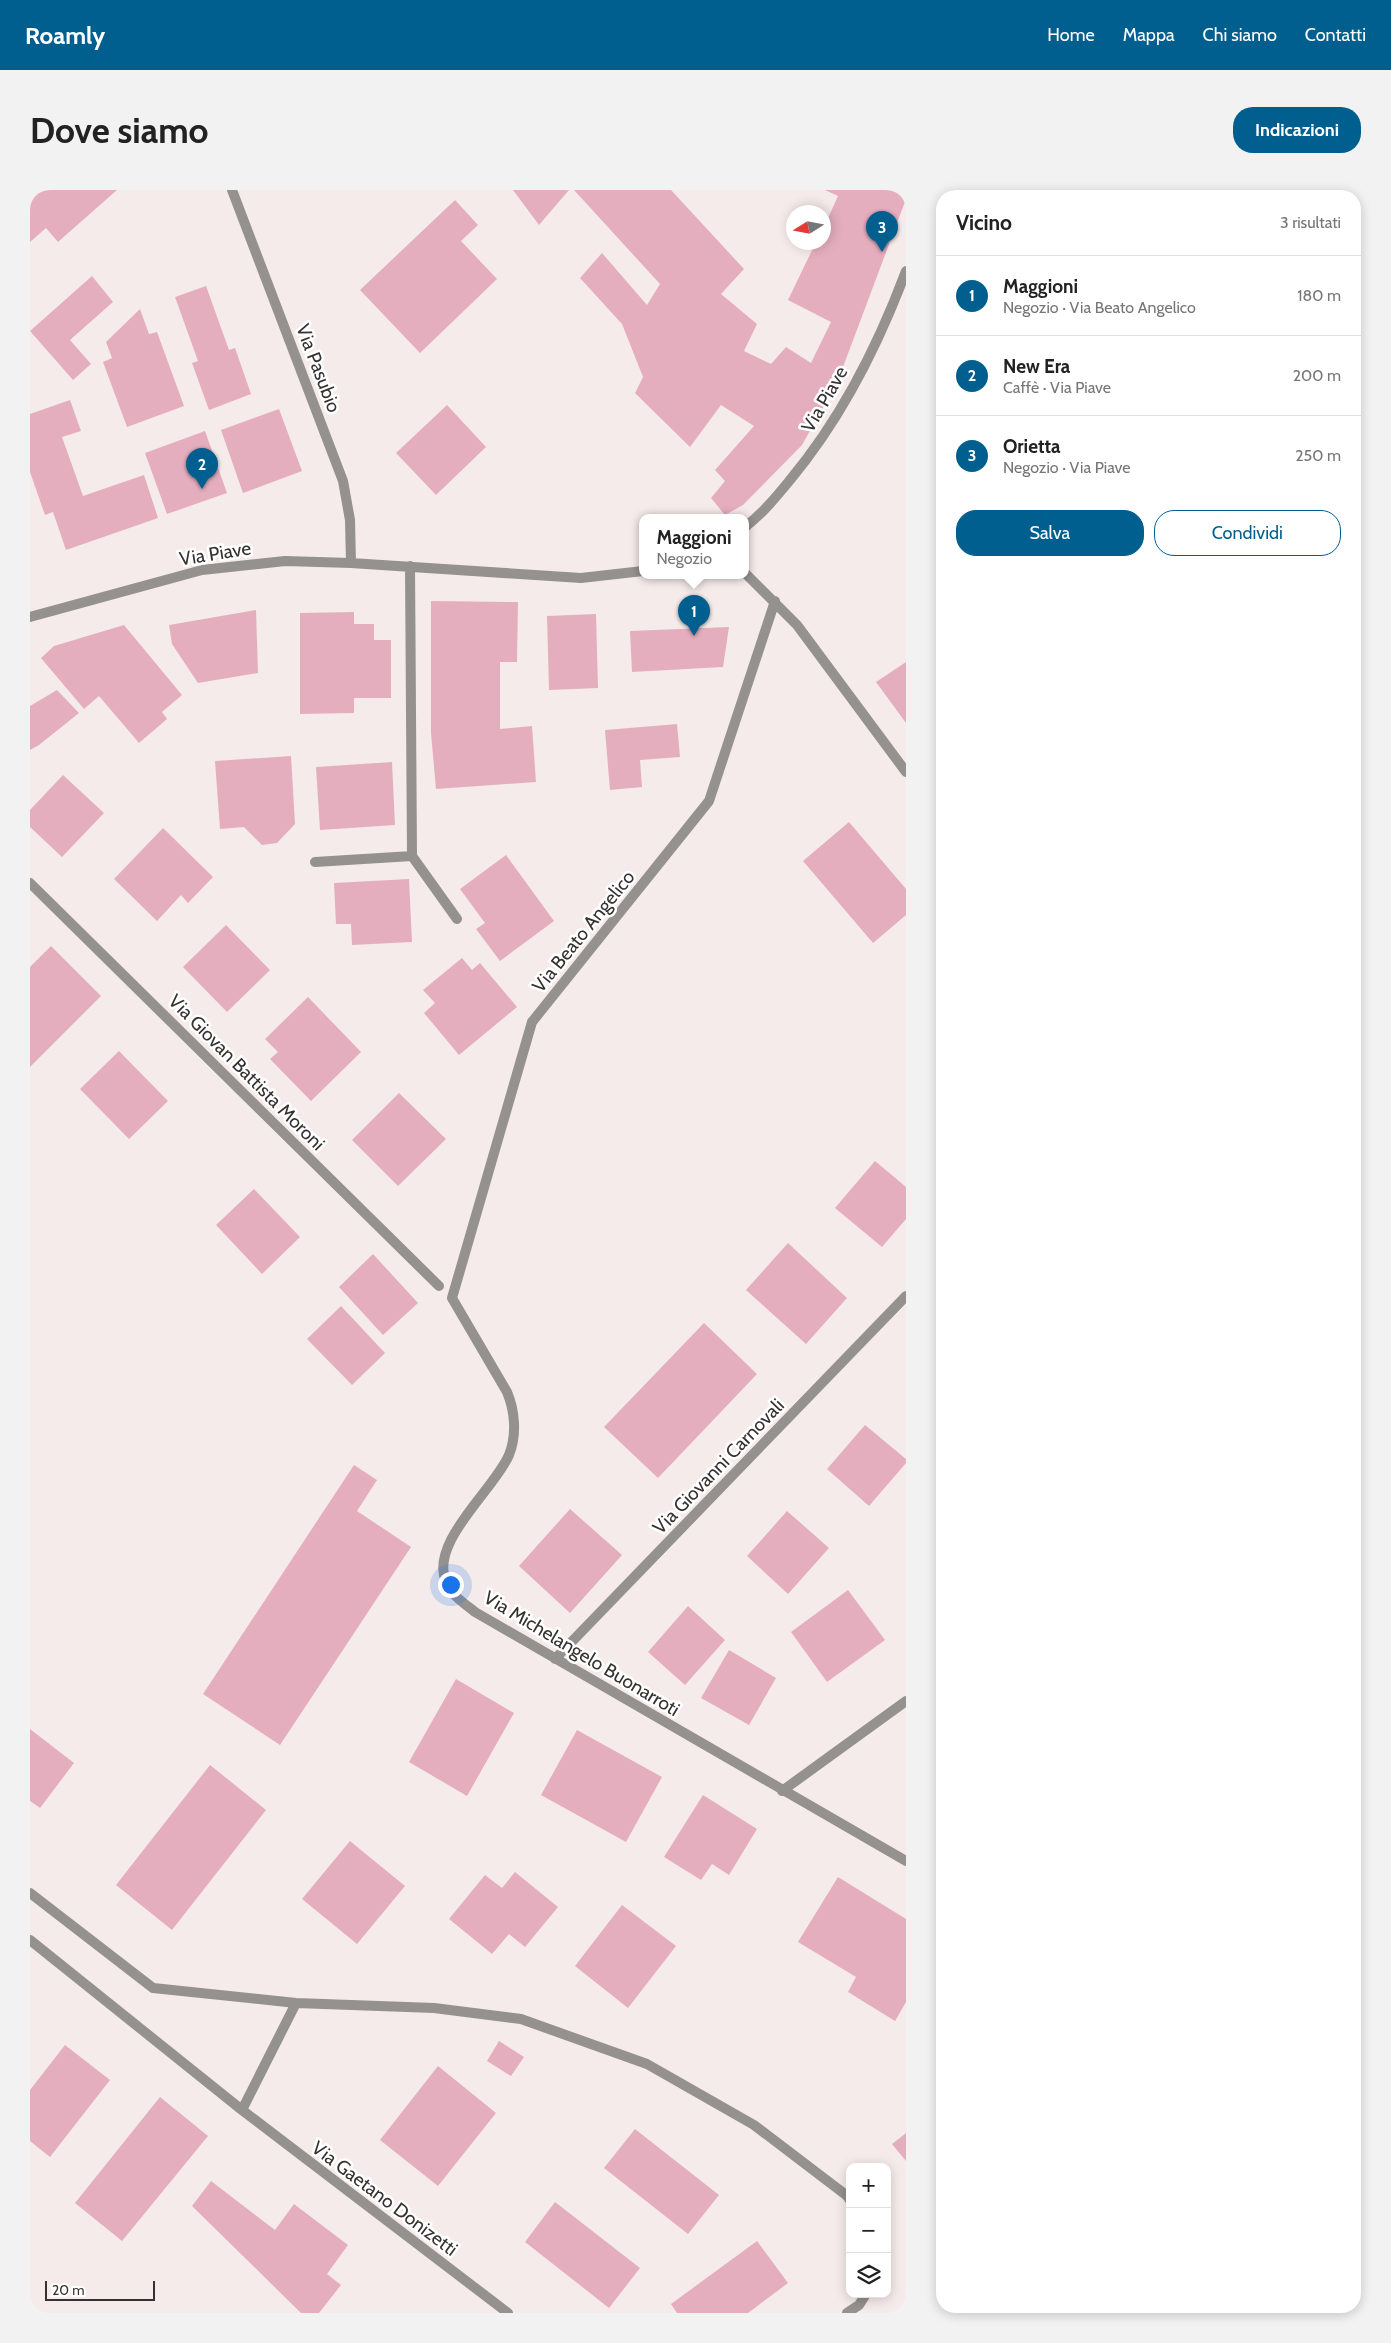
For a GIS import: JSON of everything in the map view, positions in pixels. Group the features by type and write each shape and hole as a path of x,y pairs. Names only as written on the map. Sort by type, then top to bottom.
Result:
{"street":[{"name":"Via Pasubio","path":"232,190 343,481 350,520 351,563"},
{"name":"Via Piave","path":"749,524 762,514 818,447 859,377 898,296 906,273"},
{"name":"Via Piave","path":"30,617 202,570 285,561 410,566 581,578 639,571"},
{"path":"410,566 412,856 457,919"},
{"path":"749,577 797,624 906,772"},
{"name":"Via Beato Angelico","path":"452,1298 532,1022 709,801 775,601"},
{"path":"315,862 412,856"},
{"name":"Via Giovan Battista Moroni","path":"30,883 439,1286"},
{"name":"Via Giovanni Carnovali","path":"555,1659 906,1296"},
{"name":"Via Michelangelo Buonarroti","path":"452,1298 511,1403 514,1436 508,1456 450,1541 443,1563 446,1582 457,1598 475,1612 555,1659 906,1861"},
{"path":"782,1791 906,1700"},
{"path":"30,1893 153,1988 296,2003 434,2008 521,2020 638,2060 754,2125 846,2195"},
{"name":"Via Gaetano Donizetti","path":"30,1940 242,2110 508,2313"},
{"path":"242,2110 296,2003"},
{"path":"847,2313 859,2305 863,2298"}],"building":[{"path":"30,190 117,190 58,242 46,228 30,242"},
{"path":"513,190 569,190 539,225"},
{"path":"574,190 671,190 744,269 721,294 757,324 744,351 771,364 786,347 811,363 831,322 788,300 812,250 831,250 831,212 838,196 825,190 906,190 906,199 837,383 802,445 743,505 727,514 724,514 711,498 725,481 715,470 754,426 721,405 690,447 635,393 643,377 622,324 580,278 602,253 647,305 660,284"},
{"path":"455,200 478,225 461,241 497,279 420,353 360,290"},
{"path":"92,276 113,302 70,340 91,364 73,380 30,331"},
{"path":"206,286 229,350 235,348 251,394 209,410 192,363 198,361 175,297"},
{"path":"140,309 149,334 157,332 184,406 127,427 103,362 112,358 106,342"},
{"path":"70,400 81,431 62,437 83,496 144,475 158,518 66,550 53,512 45,515 30,472 30,414"},
{"path":"447,405 486,447 436,495 396,453"},
{"path":"279,409 302,471 243,493 221,430"},
{"path":"205,431 227,493 167,514 145,453"},
{"path":"431,601 518,602 517,662 500,662 500,729 532,726 536,782 436,789 431,733"},
{"path":"256,610 258,673 198,683 172,644 169,625"},
{"path":"354,612 354,624 374,624 374,640 391,640 391,698 354,698 354,713 300,714 300,613"},
{"path":"596,614 598,688 549,690 547,616"},
{"path":"124,625 182,695 162,712 167,719 139,743 99,696 84,709 41,658 54,646"},
{"path":"729,627 723,667 632,672 630,631"},
{"path":"906,662 906,723 876,682"},
{"path":"57,690 79,713 30,750 30,706"},
{"path":"677,724 680,757 640,760 642,787 610,790 605,730"},
{"path":"291,756 295,824 277,843 262,845 244,827 220,829 215,761"},
{"path":"392,762 395,825 320,830 316,767"},
{"path":"63,775 104,813 62,857 30,827 30,810"},
{"path":"849,822 906,889 906,915 873,943 803,861"},
{"path":"163,828 213,877 188,903 181,895 157,921 114,879"},
{"path":"506,855 554,921 500,961 476,929 485,923 460,889"},
{"path":"409,879 412,942 352,945 351,924 336,924 334,883"},
{"path":"226,925 270,970 227,1012 183,967"},
{"path":"51,946 101,996 30,1067 30,967"},
{"path":"462,958 472,970 480,963 517,1007 459,1055 424,1013 435,1003 423,990"},
{"path":"308,997 361,1052 311,1101 270,1059 278,1052 265,1039"},
{"path":"119,1051 168,1101 129,1139 80,1089"},
{"path":"399,1093 446,1139 398,1186 352,1140"},
{"path":"875,1161 906,1187 906,1219 882,1247 835,1208"},
{"path":"254,1189 300,1237 262,1274 216,1225"},
{"path":"788,1243 847,1298 806,1344 746,1290"},
{"path":"373,1254 418,1303 383,1335 339,1287"},
{"path":"341,1306 385,1353 352,1385 307,1339"},
{"path":"704,1323 757,1374 658,1478 604,1427"},
{"path":"865,1425 906,1459 906,1463 869,1506 827,1469"},
{"path":"354,1465 377,1480 357,1511 411,1547 280,1745 203,1694"},
{"path":"570,1509 622,1555 570,1613 519,1566"},
{"path":"787,1511 829,1548 788,1594 747,1556"},
{"path":"848,1590 885,1640 827,1682 791,1632"},
{"path":"688,1606 725,1640 685,1685 648,1652"},
{"path":"729,1650 776,1678 749,1725 701,1698"},
{"path":"456,1679 514,1713 467,1796 409,1762"},
{"path":"30,1729 74,1763 40,1808 30,1801"},
{"path":"577,1730 662,1777 626,1842 541,1795"},
{"path":"210,1765 266,1810 172,1930 116,1885"},
{"path":"703,1795 757,1829 729,1875 712,1864 701,1880 664,1857"},
{"path":"350,1841 405,1886 357,1944 302,1899"},
{"path":"515,1872 558,1907 525,1947 509,1934 492,1954 449,1919 485,1875 502,1888"},
{"path":"838,1877 906,1919 906,2002 895,2021 848,1992 856,1977 798,1942"},
{"path":"622,1905 676,1946 628,2008 575,1966"},
{"path":"499,2041 524,2057 511,2076 487,2061"},
{"path":"65,2045 110,2080 50,2157 30,2141 30,2090"},
{"path":"438,2066 496,2113 438,2186 380,2140"},
{"path":"160,2097 208,2136 122,2241 75,2203"},
{"path":"635,2129 719,2195 688,2234 604,2168"},
{"path":"906,2133 906,2161 892,2144"},
{"path":"211,2181 275,2230 294,2204 348,2245 327,2274 341,2285 319,2313 301,2313 192,2206"},
{"path":"555,2202 640,2268 609,2308 525,2242"},
{"path":"757,2241 788,2283 748,2313 677,2313 671,2304"}],"place":[{"name":"Orietta","path":"882,252"},
{"name":"New Era","path":"202,489"},
{"name":"Maggioni","path":"694,636"}]}
